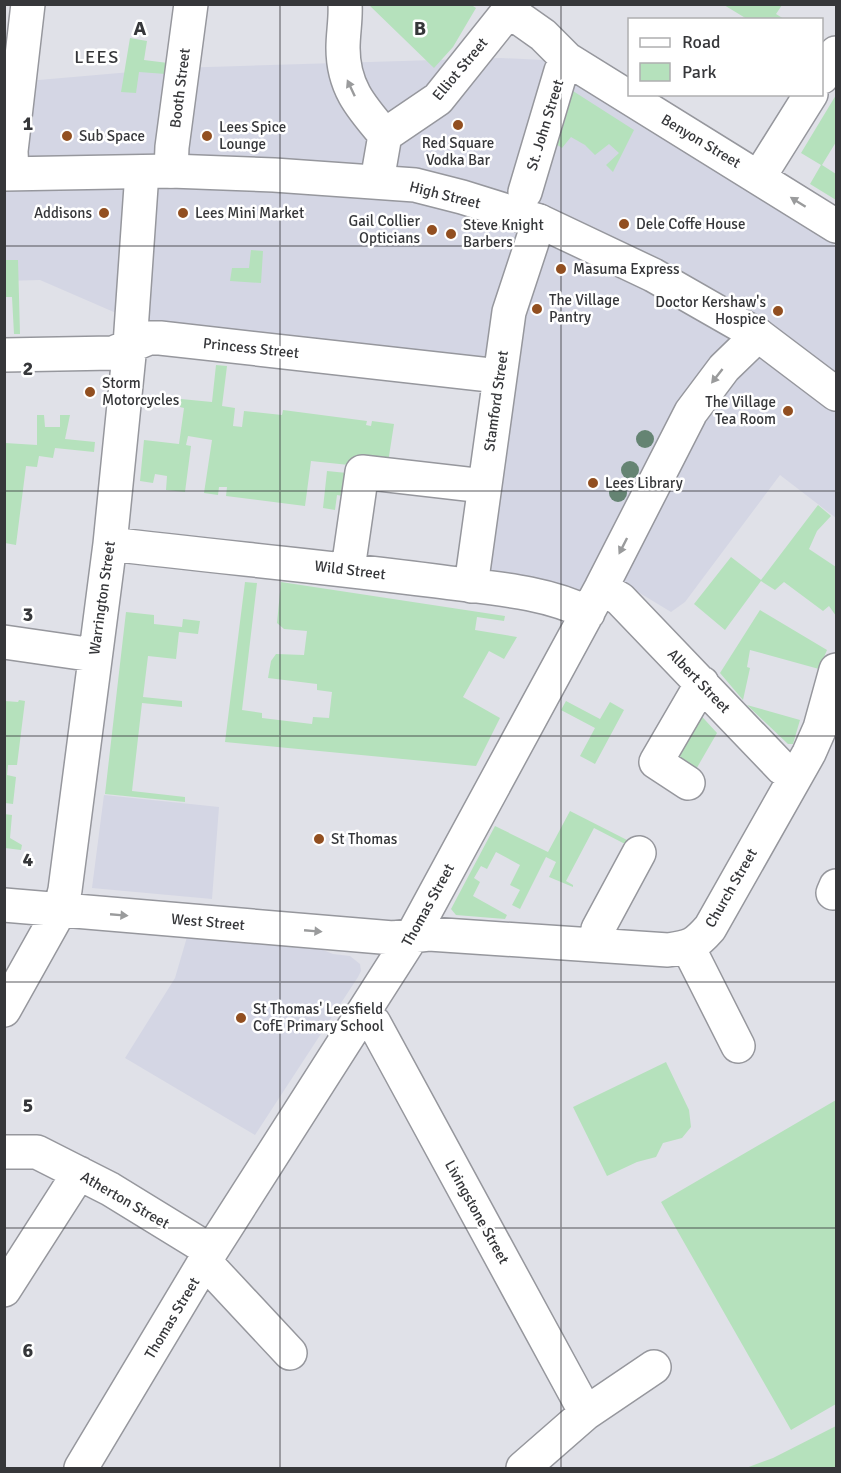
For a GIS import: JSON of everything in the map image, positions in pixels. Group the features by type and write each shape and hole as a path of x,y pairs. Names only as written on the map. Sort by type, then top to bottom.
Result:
{"street":[{"path":"8,173 28,4"},
{"name":"Booth Street","path":"156,172 172,147 190,4"},
{"path":"345,4 343,63 348,84 359,104 385,135 376,182"},
{"name":"Elliot Street","path":"385,135 438,99 511,8"},
{"name":"Benyon Street","path":"511,8 567,59 837,226"},
{"path":"823,75 837,53"},
{"name":"St. John Street","path":"532,206 541,139 561,71 567,59"},
{"path":"759,177 810,96"},
{"name":"High Street","path":"8,173 156,172 376,182 415,186 462,197 532,206 758,334 836,391"},
{"name":"Warrington Street","path":"4,1010 60,910 65,890 110,544 130,345 156,172"},
{"name":"Stamford Street","path":"471,586 509,312 532,206"},
{"name":"Thomas Street","path":"81,1468 208,1256 412,936 594,601 692,412 724,368 758,334"},
{"name":"Princess Street","path":"4,355 113,353 148,338 160,338 499,376"},
{"path":"348,569 362,472 484,486"},
{"name":"Wild Street","path":"110,544 348,569 555,599 594,601"},
{"name":"Albert Street","path":"594,601 620,599 782,768 795,777"},
{"path":"4,642 94,655"},
{"name":"Church Street","path":"688,947 710,928 809,753 828,730 837,670"},
{"path":"688,783 656,762 702,683"},
{"path":"597,945 598,929 639,853"},
{"name":"West Street","path":"4,905 393,938 412,936"},
{"path":"412,936 438,935 668,950 688,947 738,1046"},
{"name":"Livingstone Street","path":"362,1016 374,1023 586,1413"},
{"name":"Atherton Street","path":"4,1152 37,1152 79,1173 110,1189 208,1256 290,1353"},
{"path":"4,1290 79,1173"},
{"path":"523,1468 586,1413 654,1367"}],"shaded area":[{"path":"501,58 544,60 836,246 836,518 780,475 685,602 671,612 638,592 578,592 487,575 487,366 153,329 40,280 5,281 4,83 177,68"},
{"path":"104,795 219,807 212,899 92,888"},
{"name":"St Thomas' Leesfield CofE Primary School","path":"187,937 318,948 333,954 350,956 360,964 361,971 358,977 255,1135 125,1058 175,978"}],"green space":[{"path":"470,4 476,8 453,47 434,68 369,5"},
{"path":"724,5 782,5 776,14 782,18 745,18"},
{"path":"130,38 147,41 144,60 168,63 166,74 139,72 136,93 121,92"},
{"path":"573,91 634,130 613,172 606,165 619,153 609,144 595,155 585,145 571,137 562,148 556,144"},
{"path":"836,95 836,142 822,165 836,174 836,200 810,184 821,165 801,153"},
{"path":"251,250 263,251 261,283 230,281 232,268 249,268"},
{"path":"4,260 18,260 20,334 14,334 12,297 5,297"},
{"path":"216,365 227,366 222,406 235,408 233,426 242,427 244,411 282,415 283,410 367,421 366,425 371,426 372,421 394,424 387,469 311,461 305,506 226,496 227,487 219,487 218,495 204,493 212,440 188,436 186,445 191,446 185,492 166,490 167,476 155,474 153,483 140,481 144,440 179,444 184,408 180,407 181,399 212,402"},
{"path":"37,415 44,415 45,427 60,427 60,415 70,415 65,439 95,442 94,452 55,448 53,458 39,456 37,467 26,466 16,545 5,543 5,443 37,445"},
{"path":"327,471 357,474 354,498 337,495 335,510 323,508"},
{"path":"818,505 831,516 817,531 809,549 836,567 836,616 829,606 823,611 784,582 775,590 761,581 725,630 694,604 731,557 761,580"},
{"path":"245,582 257,583 242,710 262,713 262,718 312,724 313,717 329,718 332,692 317,690 317,684 268,678 271,661 276,654 304,655 307,631 284,629 277,623 281,582 505,616 504,621 477,617 475,630 517,637 504,659 489,651 463,697 500,718 476,766 225,742"},
{"path":"760,610 827,650 819,669 750,650 747,667 750,668 743,700 720,673"},
{"path":"126,612 154,615 154,624 182,627 183,619 200,621 198,634 179,632 176,659 148,656 143,697 182,701 182,707 142,703 132,791 185,797 185,802 105,794"},
{"path":"19,700 25,701 17,765 8,765 7,775 16,777 13,804 5,803 5,701 18,702"},
{"path":"566,701 600,719 610,702 624,710 595,764 580,756 595,728 561,710"},
{"path":"747,705 800,720 793,744 788,744"},
{"path":"695,709 717,733 691,778 663,761"},
{"path":"570,811 627,840 625,844 594,828 566,881 573,887 549,877 556,862 546,857 520,909 512,905 520,890 510,885 520,865 496,852 487,869 481,866 474,878 480,882 473,896 507,915 505,919 456,915 451,909 495,826 548,852"},
{"path":"4,814 12,815 10,838 22,845 21,850 5,848"},
{"path":"666,1062 689,1110 691,1127 682,1138 663,1143 656,1157 637,1162 607,1176 573,1107"},
{"path":"836,1100 836,1404 791,1430 661,1202"},
{"path":"836,1426 836,1468 746,1468 773,1458"}],"place":[{"name":"Red Square Vodka Bar","path":"458,125"},
{"name":"Sub Space","path":"67,136"},
{"name":"Lees Spice Lounge","path":"207,136"},
{"name":"Addisons","path":"104,213"},
{"name":"Lees Mini Market","path":"183,213"},
{"name":"Dele Coffe House","path":"624,224"},
{"name":"Gail Collier Opticians","path":"432,230"},
{"name":"Steve Knight Barbers","path":"451,234"},
{"name":"Masuma Express","path":"561,269"},
{"name":"The Village Pantry","path":"537,309"},
{"name":"Doctor Kershaw's Hospice","path":"778,311"},
{"name":"Storm Motorcycles","path":"90,392"},
{"name":"The Village Tea Room","path":"788,411"},
{"name":"Lees Library","path":"593,483"},
{"name":"St Thomas","path":"319,839"},
{"name":"St Thomas' Leesfield CofE Primary School","path":"241,1018"}],"district":[{"name":"LEES","path":"97,57"}]}
